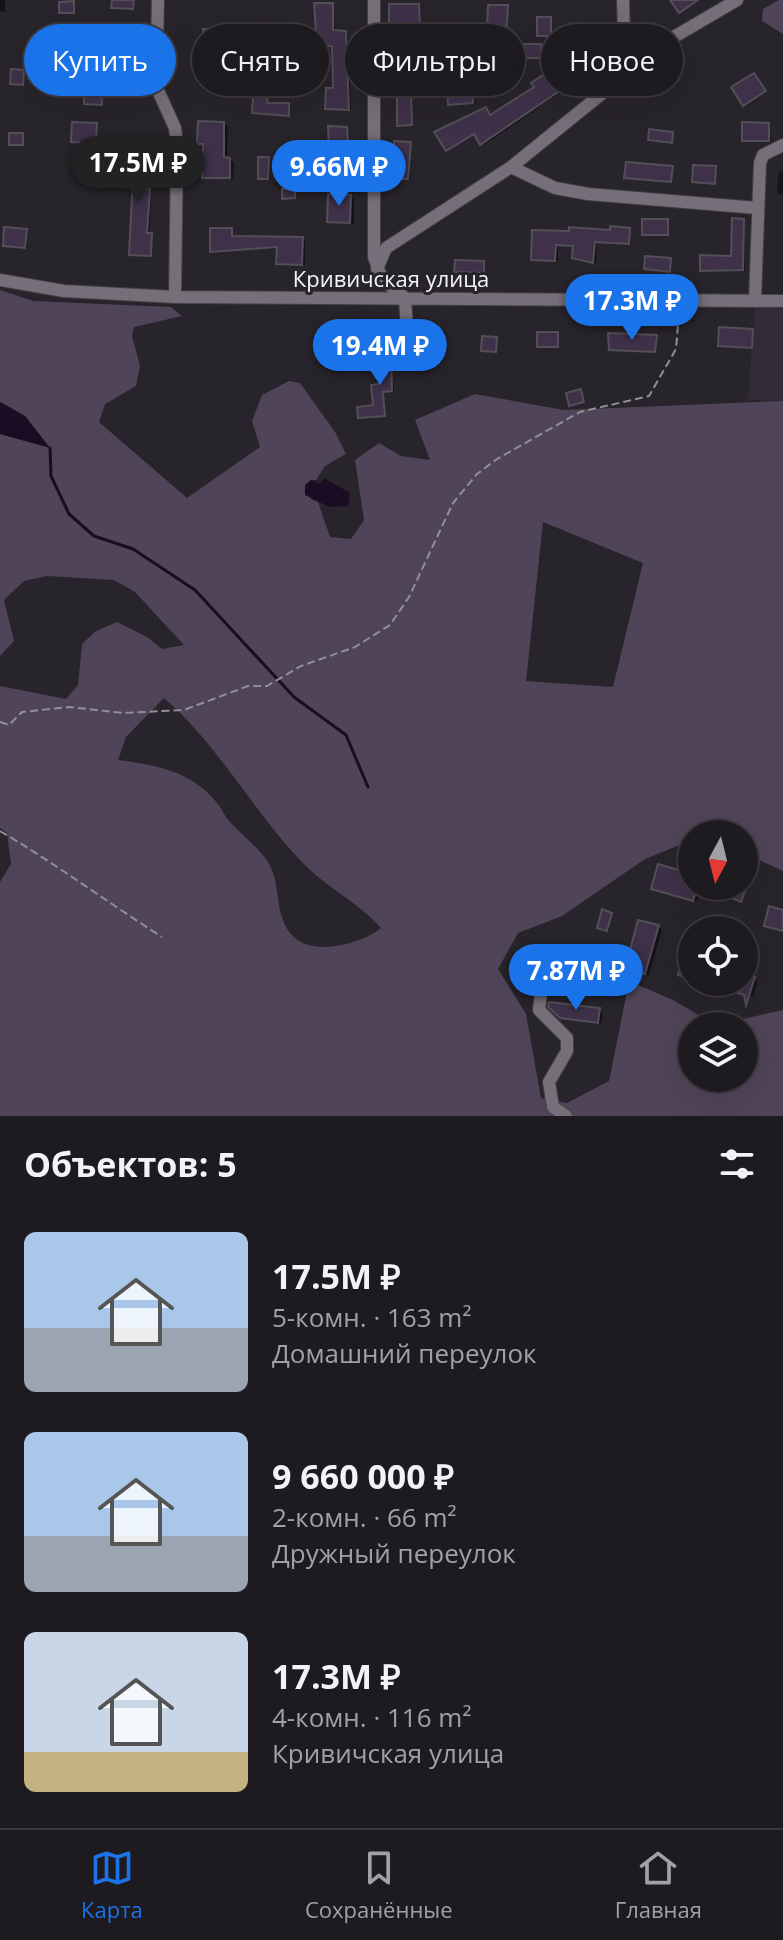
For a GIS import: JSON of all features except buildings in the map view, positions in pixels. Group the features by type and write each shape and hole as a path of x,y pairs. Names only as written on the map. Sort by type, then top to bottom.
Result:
{"street":[{"path":"158,0 156,86 175,128 177,146 175,297"},
{"path":"374,0 374,250 377,269 390,288 405,298 408,346"},
{"path":"623,0 624,24"},
{"path":"683,32 737,0"},
{"path":"377,269 386,248 511,167 596,96"},
{"path":"755,299 760,163 763,155 783,145"},
{"path":"511,167 555,188 588,194 757,208"},
{"name":"Кривичская улица","path":"0,280 64,291 175,297 783,301"},
{"path":"566,1116 553,1107 549,1082 567,1051 567,1038 539,1010 542,986 587,979"}],"path":[{"path":"0,722 9,725 22,712 69,707 123,713 184,710 248,686 267,686 301,666 355,647 390,625 409,597 453,503 477,474 497,459 580,412 649,396 676,349 682,300"},
{"path":"0,831 57,865 88,890 162,937"}],"shaded area":[{"path":"783,0 783,34 762,21 763,9"},
{"path":"0,290 33,301 171,307 182,316 134,327 132,336 140,366 136,386 105,404 99,422 187,498 260,447 252,421 262,395 289,381 300,383 335,432 346,454 325,466 316,480 311,480 311,499 318,502 330,537 351,539 364,520 355,460 379,443 401,456 430,460 415,420 475,394 564,410 783,401 783,871 758,859 758,820 678,820 678,846 645,859 562,916 518,933 498,969 526,1014 541,1098 567,1103 609,1081 629,981 694,1012 678,1012 678,1092 758,1092 758,1016 783,1010 783,1116 0,1116 0,882 11,864 7,833 0,828 0,686 66,699 78,685 82,644 96,631 117,622 147,637 162,649 184,645 135,592 114,580 47,576 24,581 4,600 14,641 0,656 0,434 49,447 25,416 0,402","holes":["543,522 643,563 613,687 526,681","164,698 202,737 287,846 324,882 381,928 362,939 336,946 323,947 300,941 291,934 282,917 269,864 207,792 172,771 118,760 126,737"]},
{"path":"755,305 783,309 783,401 748,400"},
{"path":"0,402 25,416 50,448 0,434"},
{"path":"324,478 350,493 348,506 329,507 305,495 305,485 311,480 320,484"}],"waterway":[{"path":"50,448 51,476 69,514 94,536 133,549 195,590 294,697 346,735 368,787"}]}
